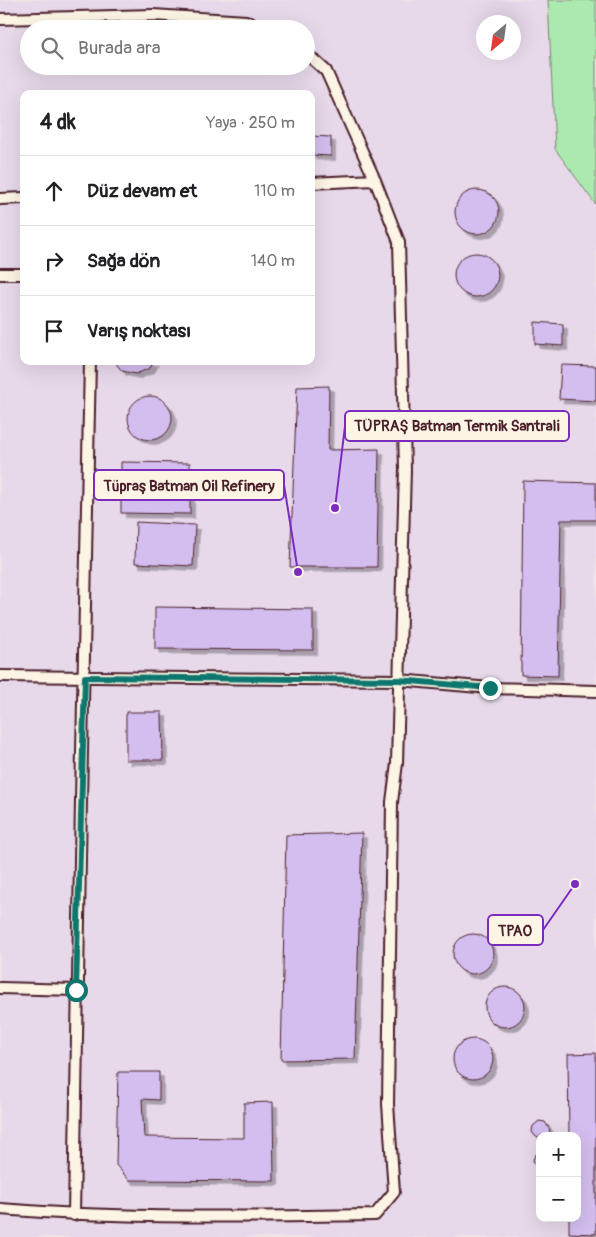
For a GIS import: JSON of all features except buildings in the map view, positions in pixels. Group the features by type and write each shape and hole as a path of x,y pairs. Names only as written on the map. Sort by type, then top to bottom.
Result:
{"lane":[{"path":"0,19 153,15 230,20"},
{"path":"0,1209 74,1215 262,1217 375,1215 394,1192 388,1104 392,802 397,763 405,470 399,242 375,180 326,71 315,61"},
{"path":"315,183 375,180"},
{"path":"0,199 20,198"},
{"path":"0,274 20,274"},
{"path":"74,1215 76,990 85,677 90,365"},
{"path":"0,676 399,680 490,688 596,691"},
{"path":"0,988 76,990"}],"shaded area":[{"path":"0,0 596,0 596,1237 0,1237"}],"green space":[{"path":"548,0 596,0 596,205 555,149"}],"place":[{"name":"TÜPRAŞ Batman Termik Santrali","path":"335,508"},
{"name":"Tüpraş Batman Oil Refinery","path":"298,572"},
{"name":"TPAO","path":"575,884"}],"route":[{"path":"76,990 85,677 399,680 490,688"}]}
